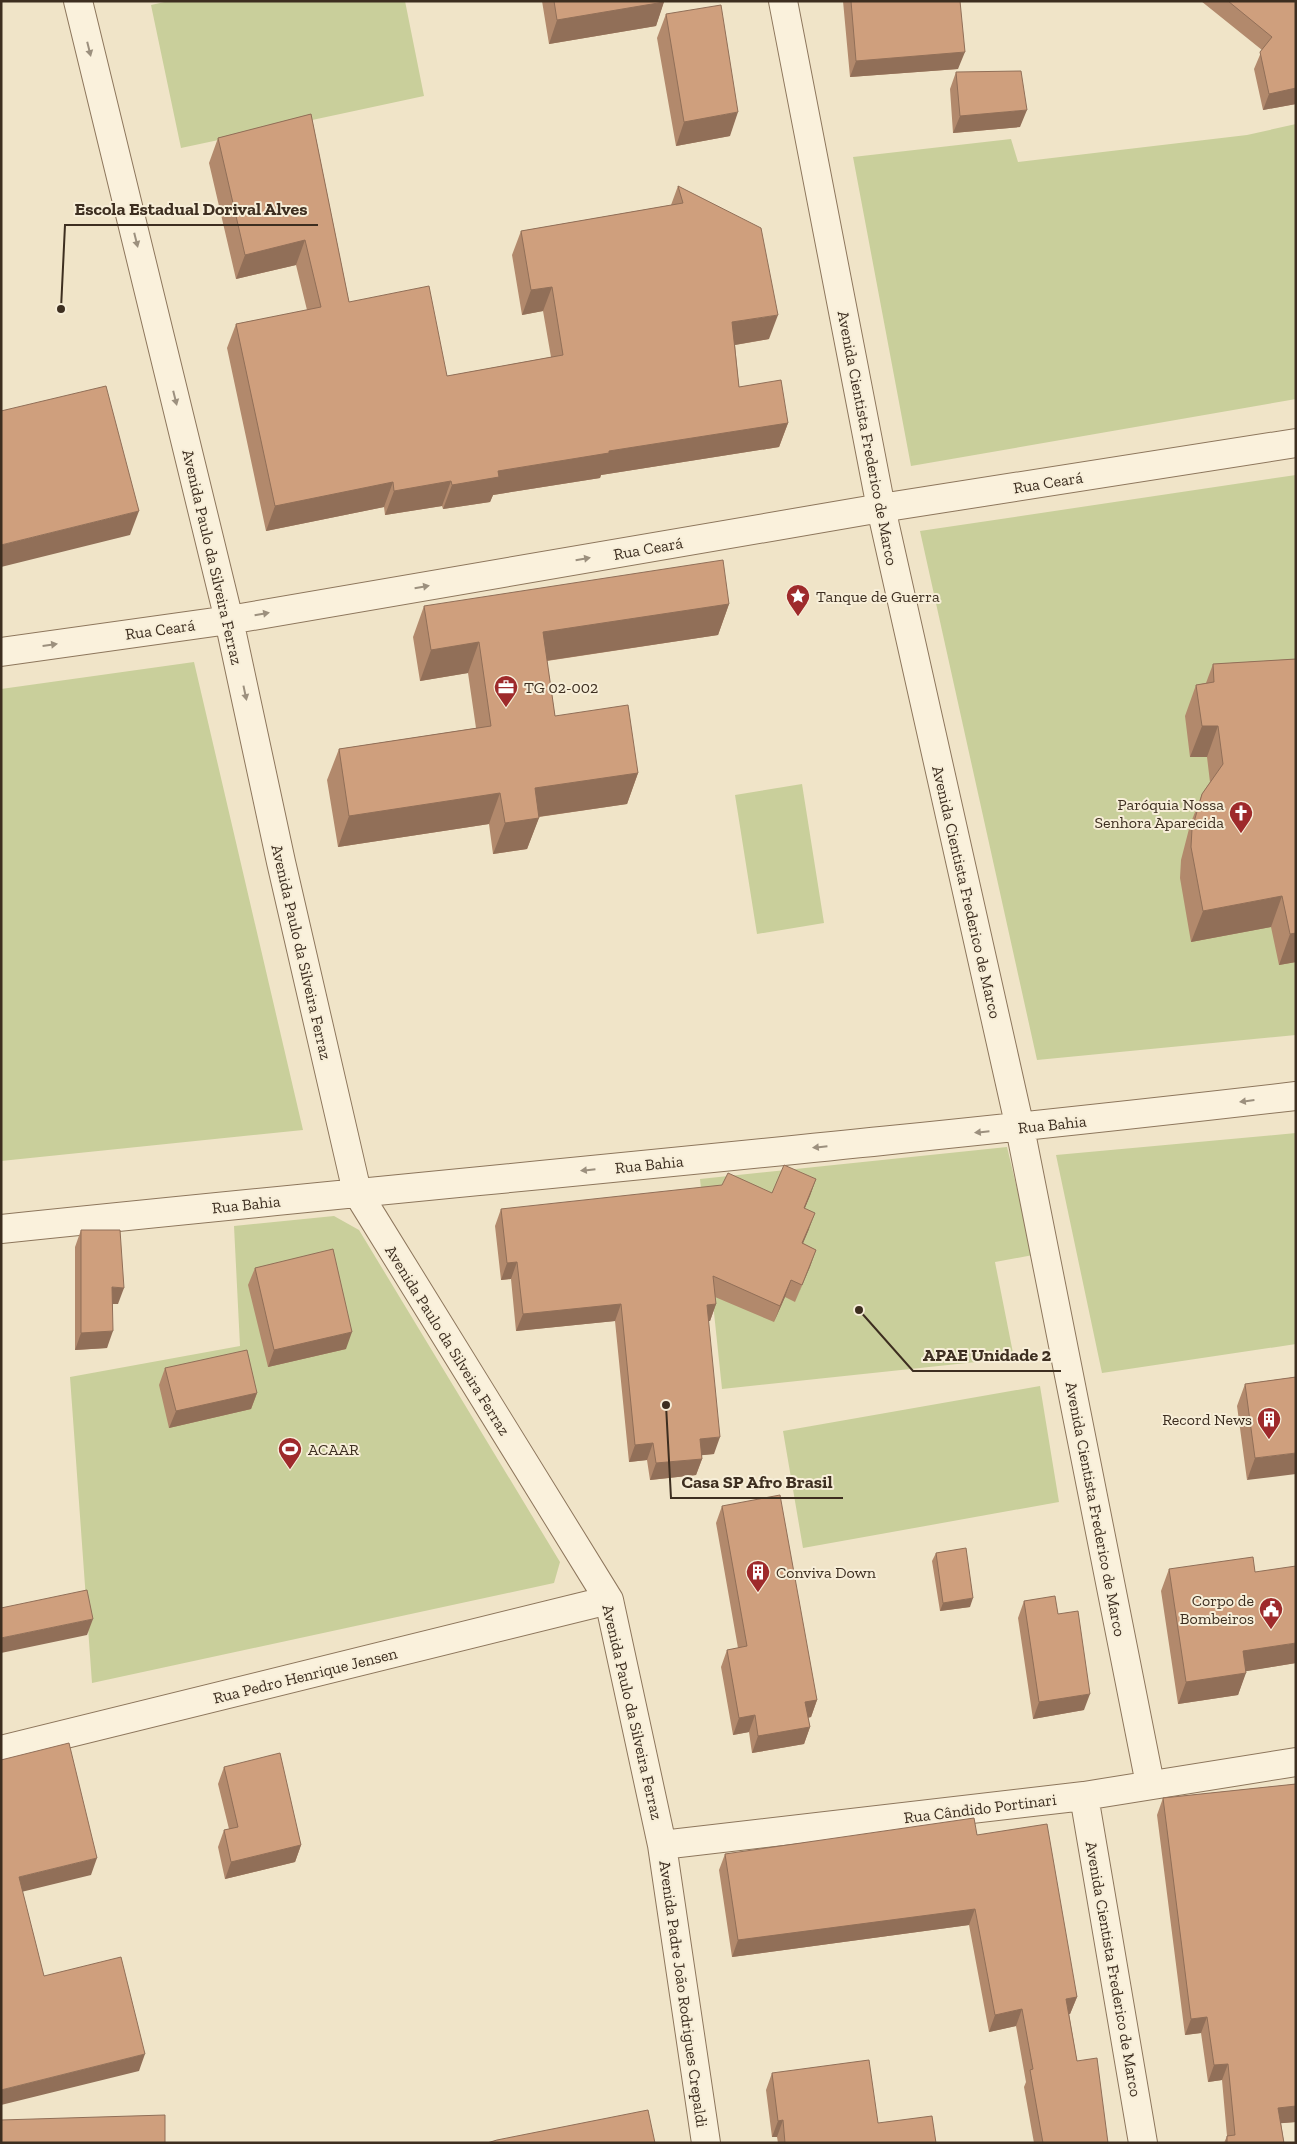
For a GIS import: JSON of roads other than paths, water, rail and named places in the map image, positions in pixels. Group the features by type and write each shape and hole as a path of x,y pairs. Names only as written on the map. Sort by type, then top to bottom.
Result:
{"street":[{"name":"Avenida Paulo da Silveira Ferraz","path":"78,1 229,620 281,862 357,1192 609,1600 662,1845"},
{"name":"Avenida Cientista Frederico de Marco","path":"783,1 881,508 1020,1128 1150,1784"},
{"name":"Rua Ceará","path":"1,652 229,620 881,508 1296,443"},
{"name":"Rua Bahia","path":"1,1229 357,1192 1020,1128 1296,1096"},
{"name":"Rua Pedro Henrique Jensen","path":"1,1750 609,1600"},
{"name":"Rua Cândido Portinari","path":"662,1845 1084,1796 1296,1762"},
{"name":"Avenida Cientista Frederico de Marco","path":"1084,1796 1143,2143"},
{"name":"Avenida Padre João Rodrigues Crepaldi","path":"662,1845 706,2143"}],"place":[{"name":"Escola Estadual Dorival Alves","path":"61,309"},
{"name":"Tanque de Guerra","path":"798,617"},
{"name":"TG 02-002","path":"506,708"},
{"name":"Paróquia Nossa Senhora Aparecida","path":"1241,834"},
{"name":"APAE Unidade 2","path":"859,1310"},
{"name":"Casa SP Afro Brasil","path":"666,1405"},
{"name":"Record News","path":"1269,1440"},
{"name":"ACAAR","path":"290,1470"},
{"name":"Conviva Down","path":"758,1593"},
{"name":"Corpo de Bombeiros","path":"1271,1630"}]}
